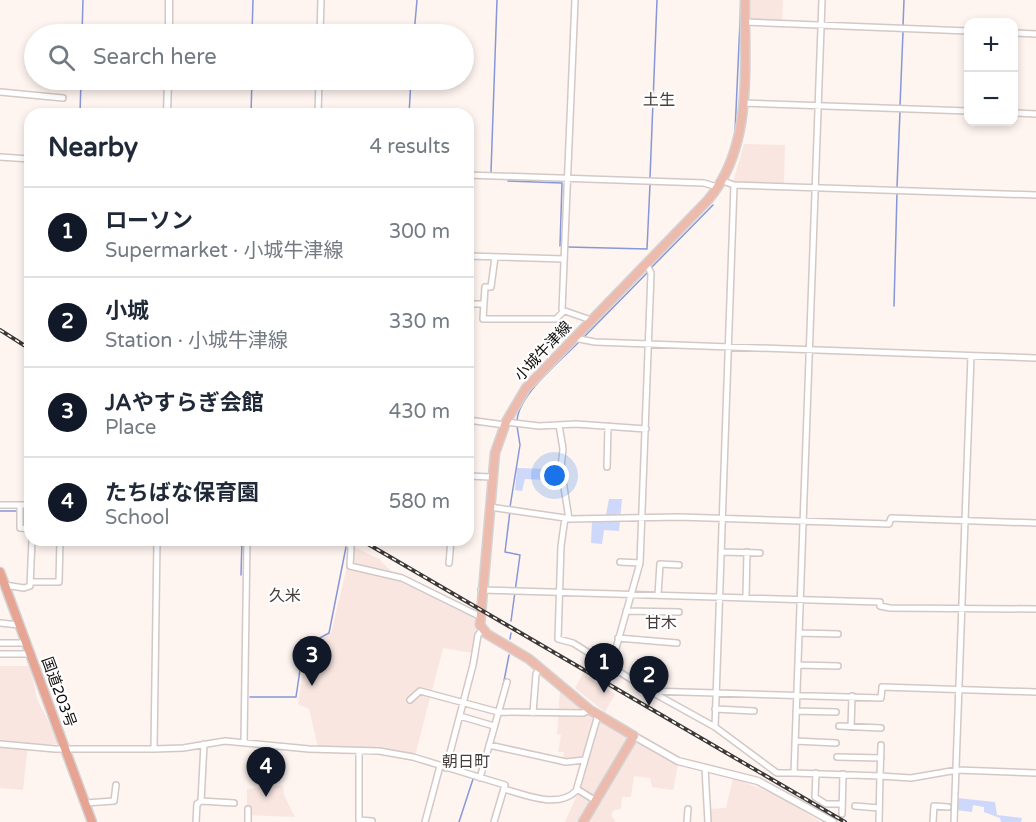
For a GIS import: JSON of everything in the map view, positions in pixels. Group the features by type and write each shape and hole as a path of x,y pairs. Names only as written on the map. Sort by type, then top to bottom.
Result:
{"highway":[{"name":"国道203号","path":"0,572 92,822"}],"main road":[{"name":"小城牛津線","path":"482,630 479,616 491,477 505,423 526,388 579,340 591,320 648,268 720,184 736,152 743,103 745,0"},
{"path":"482,630 540,668 590,710 634,736 583,822"}],"street":[{"path":"168,24 169,0"},
{"path":"320,24 321,0"},
{"path":"495,257 491,287 485,287 483,319 556,319 563,312 575,0"},
{"path":"794,772 822,0"},
{"path":"745,22 964,31"},
{"path":"1018,33 1036,34"},
{"path":"167,108 168,90"},
{"path":"318,108 319,90"},
{"path":"0,92 63,98"},
{"path":"743,103 964,111"},
{"path":"1018,113 1036,114"},
{"path":"0,157 24,159"},
{"path":"474,175 1036,195"},
{"path":"715,727 734,185"},
{"path":"474,256 564,259"},
{"path":"610,666 640,563 646,429 648,268"},
{"path":"474,304 484,304"},
{"path":"563,312 591,320"},
{"path":"579,340 1036,358"},
{"path":"954,822 971,356"},
{"path":"474,420 646,429"},
{"path":"559,425 563,449 561,468 567,519 559,592 558,639 573,643 650,691 715,727 777,772 911,778 957,770 1036,773"},
{"path":"607,467 608,426"},
{"path":"474,476 491,477"},
{"path":"0,505 24,505"},
{"path":"20,505 20,528 24,528"},
{"path":"489,506 567,519 722,519 889,524 891,518 1036,523"},
{"path":"31,582 32,546"},
{"path":"5,585 24,588 31,582 59,582 60,546"},
{"path":"154,749 157,546"},
{"path":"244,742 248,546"},
{"path":"350,546 350,567 402,578 479,616"},
{"path":"449,563 450,546"},
{"path":"721,552 760,553"},
{"path":"746,597 747,552"},
{"path":"620,562 640,563"},
{"path":"658,595 660,564 679,565"},
{"path":"481,590 880,602 880,606 890,608 1036,609"},
{"path":"626,611 679,612"},
{"path":"0,623 19,625"},
{"path":"425,822 460,716 478,636 482,630"},
{"path":"799,633 838,634"},
{"path":"618,638 677,643"},
{"path":"0,643 26,643"},
{"path":"0,654 30,654"},
{"path":"798,664 838,666"},
{"path":"533,712 536,674 540,668"},
{"path":"480,778 496,712 507,682"},
{"path":"650,691 881,698 882,687 1036,692"},
{"path":"410,700 420,691 496,712 583,713 590,710"},
{"path":"851,727 852,696"},
{"path":"716,709 754,711"},
{"path":"796,711 836,712"},
{"path":"504,789 539,798 557,800 570,797 577,789 598,715"},
{"path":"460,716 494,726"},
{"path":"839,726 881,728"},
{"path":"634,736 668,757 758,781 833,822"},
{"path":"0,744 65,748 154,749 225,741 391,753 505,785 494,822"},
{"path":"795,741 836,743"},
{"path":"196,822 197,804 201,801 204,744"},
{"path":"879,822 881,744"},
{"path":"489,745 566,762 584,760"},
{"path":"359,751 359,820 372,821"},
{"path":"837,757 881,758"},
{"path":"705,768 708,822"},
{"path":"816,773 815,797 826,804 842,804"},
{"path":"842,814 843,774"},
{"path":"85,803 114,801 116,785"},
{"path":"577,789 596,801"},
{"path":"201,801 234,803"},
{"path":"855,806 879,808"},
{"path":"933,822 934,806 948,807"},
{"path":"248,809 248,822"},
{"path":"687,822 688,809"}],"shaded area":[{"path":"750,0 783,0 782,22 749,21"},
{"path":"744,144 785,145 784,184 733,182"},
{"path":"517,468 550,469 546,480 525,479 522,491 515,490"},
{"path":"609,499 622,499 619,531 604,530 602,544 591,543 592,521 605,520"},
{"path":"352,546 379,559 394,574 465,605 474,615 476,632 473,653 443,648 415,756 378,749 318,747 309,709 298,704 307,647 331,633"},
{"path":"0,666 30,666 37,699 60,744 28,745 23,790 0,788"},
{"path":"583,674 615,694 605,712 575,688"},
{"path":"560,691 582,709 582,715 593,715 629,737 579,822 565,822 578,793 588,752 585,751 582,759 563,760 564,752 558,752 561,735 557,734"},
{"path":"636,741 678,765 673,790 652,787 650,778 634,776 631,797 622,797 621,809 614,810 611,815 616,822 588,822"},
{"path":"258,773 268,774 271,785 283,786 284,795 295,817 247,815 247,789 258,788"},
{"path":"733,778 777,795 821,822 709,822 708,809 726,808"},
{"path":"957,798 995,802 997,815 1022,818 1021,822 1001,822 1000,818 984,812 984,807 973,805 972,812 956,810"}],"waterway":[{"path":"82,24 83,0"},
{"path":"252,24 253,0"},
{"path":"415,24 417,0"},
{"path":"491,172 497,0"},
{"path":"650,178 657,0"},
{"path":"735,132 741,0"},
{"path":"903,26 904,0"},
{"path":"900,106 903,32"},
{"path":"80,108 81,90"},
{"path":"251,108 252,90"},
{"path":"409,108 410,90"},
{"path":"897,187 900,111"},
{"path":"508,181 562,183 560,246"},
{"path":"568,247 647,249 650,184"},
{"path":"894,306 897,193"},
{"path":"650,269 713,205"},
{"path":"583,338 647,273"},
{"path":"517,421 519,411 533,389 552,367 580,341"},
{"path":"510,507 520,445 517,426"},
{"path":"0,511 17,511"},
{"path":"510,511 505,552 520,555 511,621"},
{"path":"241,575 242,546"},
{"path":"301,663 305,646 329,633 346,547"},
{"path":"510,639 511,633"},
{"path":"503,686 509,655"},
{"path":"250,697 296,697 300,670"},
{"path":"459,822 473,779"}],"railway":[{"path":"0,330 24,345"},
{"path":"371,546 845,822"}],"place":[{"name":"JAやすらぎ会館","path":"312,686"},
{"name":"ローソン","path":"604,693"},
{"name":"小城","path":"649,706"},
{"name":"たちばな保育園","path":"266,797"}],"district":[{"name":"土生","path":"659,99"},
{"name":"久米","path":"285,595"},
{"name":"甘木","path":"661,622"},
{"name":"朝日町","path":"466,761"}]}
